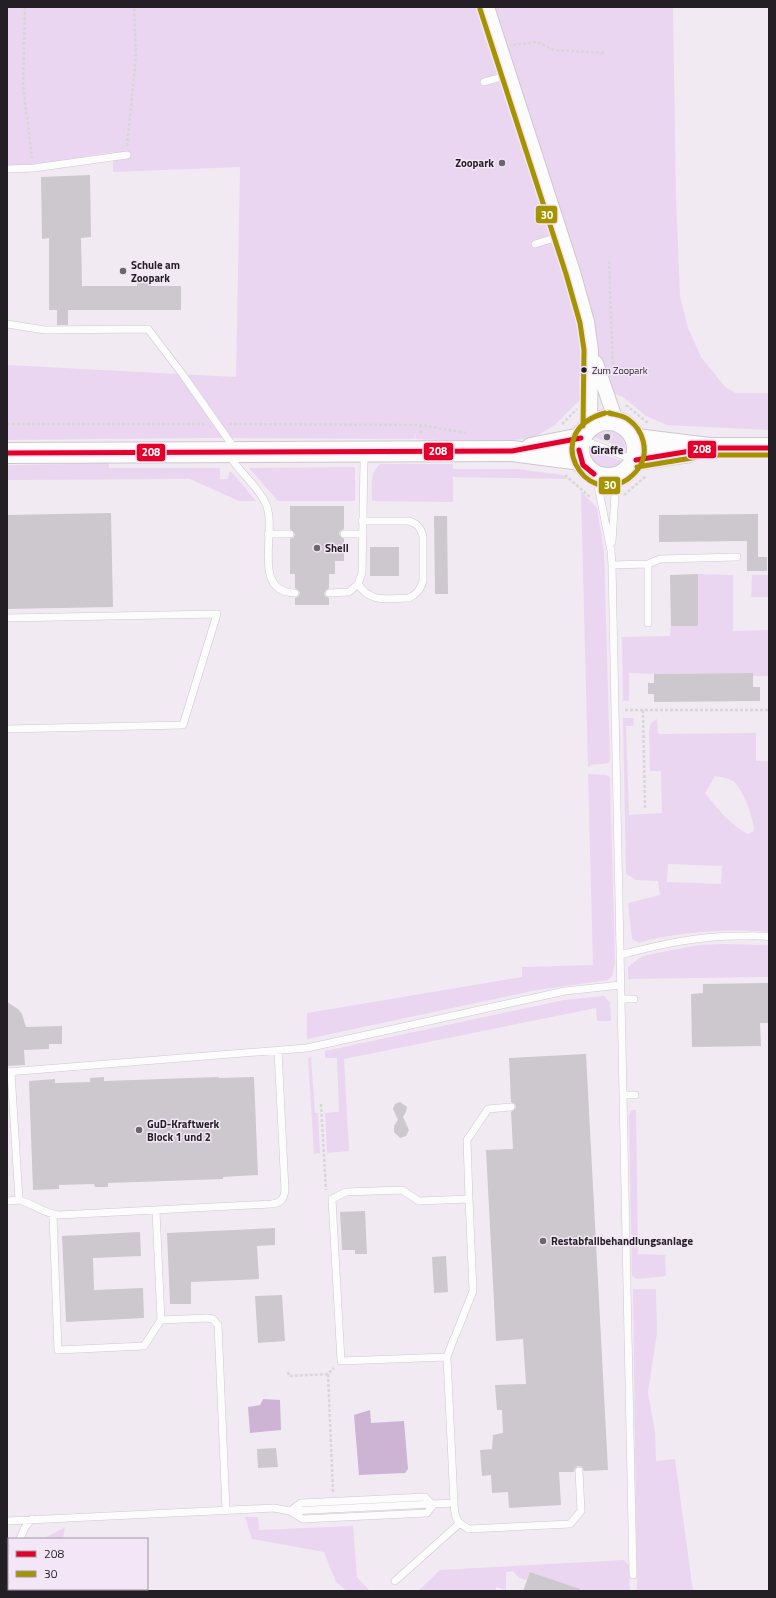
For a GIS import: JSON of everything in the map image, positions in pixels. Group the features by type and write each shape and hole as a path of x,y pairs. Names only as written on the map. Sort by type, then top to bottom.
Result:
{"main road":[{"path":"512,451 585,432 598,421 620,412 636,439 638,453 631,468 616,478 603,478 590,472 581,460 579,453 585,432"},
{"path":"636,439 709,448 769,448"},
{"path":"636,460 709,448"},
{"path":"7,452 364,450 512,451 581,460"}],"street":[{"path":"487,7 581,297 591,350 620,412"},
{"path":"585,432 591,350"}],"lane":[{"path":"484,82 509,75"},
{"path":"7,169 34,168 127,155"},
{"path":"535,244 561,236"},
{"path":"7,324 45,330 148,329 183,374 231,451 264,500 268,511 269,568 272,581 279,591 295,593"},
{"path":"585,432 636,460"},
{"path":"329,593 349,592 358,584 362,572 364,450"},
{"path":"596,476 611,550 612,565 633,1575"},
{"path":"611,550 616,498 616,478"},
{"path":"358,584 364,593 370,597 408,598 418,592 422,581 423,536 418,526 408,521 362,521"},
{"path":"268,534 290,534"},
{"path":"344,534 362,534"},
{"path":"612,565 648,564 660,559 737,557"},
{"path":"648,564 648,623"},
{"path":"7,618 217,614 183,725 7,729"},
{"path":"620,955 659,944 688,939 728,936 769,936"},
{"path":"19,1200 9,1072 307,1048 565,991 621,985"},
{"path":"622,998 634,999"},
{"path":"7,1201 19,1200 53,1215 279,1203 282,1200 285,1190 278,1051"},
{"path":"623,1095 636,1095"},
{"path":"511,1107 488,1109 467,1140 473,1291 447,1357 455,1517 459,1524 469,1529 570,1524 581,1511 579,1471"},
{"path":"447,1357 341,1362 332,1199 346,1192 402,1190 419,1200 469,1199"},
{"path":"53,1215 58,1350 144,1346 161,1320 156,1210"},
{"path":"161,1320 207,1318 213,1319 218,1325 226,1510"},
{"path":"290,1511 301,1503 409,1497 425,1497 433,1505"},
{"path":"7,1521 274,1508 290,1511 303,1519 427,1513 433,1505 454,1503"},
{"path":"20,1538 25,1527 32,1519"},
{"path":"395,1581 459,1524"}],"path":[{"path":"25,7 23,86 34,168"},
{"path":"127,155 136,56 134,7"},
{"path":"500,48 537,42 554,50 606,53"},
{"path":"609,261 613,373"},
{"path":"561,425 580,406"},
{"path":"620,412 653,428"},
{"path":"7,424 421,425 472,434"},
{"path":"563,473 591,498"},
{"path":"623,710 769,710"},
{"path":"643,710 645,809"},
{"path":"321,1104 326,1192 332,1199"},
{"path":"288,1372 289,1376 328,1374 341,1362"},
{"path":"328,1374 333,1496"}],"shaded area":[{"path":"7,7 673,7 676,198 680,296 688,328 701,357 726,388 736,393 769,393 769,430 667,425 646,416 623,397 610,392 589,396 578,402 555,425 533,438 486,442 415,439 416,433 414,439 212,438 7,440 7,365 236,377 240,167 113,172 113,152 37,165 7,166"},
{"path":"603,429 612,430 619,434 624,440 626,449 591,436"},
{"path":"586,448 622,461 611,467 600,467 591,460"},
{"path":"109,460 109,468 220,468 220,479 228,479 229,472 232,472 256,501 239,501 190,479 7,480 7,465 71,464"},
{"path":"380,464 453,464 453,469 517,469 563,475 568,479 453,477 453,502 372,501 373,476 376,468"},
{"path":"355,467 355,501 278,501 249,468"},
{"path":"581,491 597,508 604,551 610,762 588,767"},
{"path":"698,574 733,575 733,631 769,630 769,676 753,676 752,673 629,673 629,701 623,701 622,637 670,636 671,626 698,626"},
{"path":"752,575 769,575 769,597 751,597"},
{"path":"623,718 634,718 633,726 626,726 629,815 662,813 661,771 650,771 649,731 651,723 657,719 658,734 756,733 756,761 768,761 769,755 769,932 738,930 703,932 669,936 639,943 632,939 628,903 660,895 658,881 636,880 626,874","holes":["715,776 729,779 737,785 747,804 754,826 754,831 748,834 736,826 705,793","668,864 722,866 721,884 667,882"]},
{"path":"588,774 606,775 610,777 615,963 612,976 608,980 537,990 307,1039 307,1013 522,977 522,967 593,965"},
{"path":"699,945 769,945 769,977 628,979 628,967 641,957"},
{"path":"604,996 610,1002 611,1021 597,1021 596,1008 344,1059 349,1151 327,1153 325,1113 339,1112 337,1058 325,1058 325,1051 564,1000"},
{"path":"311,1057 315,1113 318,1113 320,1153 314,1154 308,1058"},
{"path":"631,1110 636,1110 638,1254 665,1255 666,1276 637,1279 632,1276 629,1116"},
{"path":"633,1289 656,1289 657,1333 648,1392 655,1432 656,1461 675,1459 693,1591 637,1591"},
{"path":"263,1399 280,1400 281,1430 250,1433 248,1407 260,1405"},
{"path":"370,1410 371,1423 404,1421 408,1469 405,1473 359,1475 354,1415"},
{"path":"245,1517 258,1517 259,1530 353,1526 357,1577 370,1591 347,1591 336,1582 324,1552 252,1539"},
{"path":"65,1527 63,1538 45,1538"},
{"path":"624,1560 629,1566 630,1591 585,1591 530,1572 527,1580 519,1578 513,1571 506,1572 506,1590 496,1587 496,1591 418,1591 440,1570"}],"building":[{"path":"90,175 91,237 81,238 82,286 137,286 137,281 151,281 151,286 181,286 181,310 68,310 68,325 57,325 57,310 49,310 49,238 42,239 41,177"},
{"name":"Shell","path":"290,506 344,506 344,529 340,531 339,534 344,539 344,561 335,561 335,574 329,574 329,588 324,593 325,596 329,598 329,605 295,605 295,598 299,596 300,592 295,588 295,574 290,574 290,539 294,537 295,534 290,529"},
{"path":"111,513 113,607 8,609 7,515"},
{"path":"758,514 758,557 767,557 767,571 747,571 747,541 659,542 659,515"},
{"path":"434,516 447,516 448,594 435,594"},
{"path":"370,547 399,547 399,576 370,576"},
{"path":"698,574 698,626 671,626 670,575"},
{"path":"753,673 753,687 760,687 760,701 654,702 654,694 648,694 648,683 654,683 654,674"},
{"path":"769,983 769,1023 760,1023 761,1046 692,1047 691,994 703,993 703,984"},
{"path":"7,1002 18,1009 22,1014 26,1027 62,1026 62,1044 49,1044 49,1049 24,1050 25,1065 7,1066"},
{"name":"Restabfallbehandlungsanlage","path":"586,1054 608,1470 584,1471 582,1467 578,1466 575,1468 574,1472 559,1472 561,1505 509,1508 508,1492 492,1493 491,1475 482,1476 480,1450 492,1449 493,1435 503,1433 502,1410 497,1410 495,1385 526,1384 523,1339 496,1341 486,1150 513,1149 511,1112 516,1107 515,1104 511,1102 509,1058"},
{"name":"GuD-Kraftwerk Block 1 und 2","path":"104,1077 104,1081 254,1077 258,1175 223,1177 223,1179 108,1183 108,1187 95,1187 94,1184 59,1185 59,1189 33,1190 29,1081 55,1079 55,1083 90,1082 90,1078"},
{"path":"400,1102 407,1107 403,1117 409,1130 406,1136 400,1138 394,1132 394,1126 398,1120 393,1109 395,1104"},
{"path":"365,1211 367,1254 355,1254 355,1250 342,1250 340,1212"},
{"path":"275,1228 275,1245 257,1246 259,1279 191,1282 191,1304 170,1304 167,1233"},
{"path":"140,1232 141,1256 93,1258 94,1290 143,1288 144,1318 66,1322 62,1236"},
{"path":"446,1256 448,1292 434,1293 432,1257"},
{"path":"282,1295 285,1341 258,1343 255,1296"},
{"path":"276,1448 278,1467 258,1468 257,1449"},
{"path":"530,1572 580,1589 580,1591 523,1591"}],"transit line":[{"name":"30","path":"480,9 566,274 580,323 584,350 583,426"},
{"name":"30","path":"605,413 586,422 575,435 572,450 576,464 584,476 597,484 612,486 628,479 636,472 643,460 644,447 641,435 634,424 624,417 609,413"},
{"name":"208","path":"7,453 512,451 581,438"},
{"name":"208","path":"636,460 709,448 769,448"},
{"name":"208","path":"579,450 583,465 594,474"},
{"name":"30","path":"637,467 710,455 769,455"}],"place":[{"name":"Zoopark","path":"502,163"},
{"name":"Schule am Zoopark","path":"123,271"},
{"name":"Zum Zoopark","path":"584,370"},
{"name":"Giraffe","path":"607,437"},
{"name":"Shell","path":"317,548"},
{"name":"GuD-Kraftwerk Block 1 und 2","path":"139,1130"},
{"name":"Restabfallbehandlungsanlage","path":"543,1241"}]}
